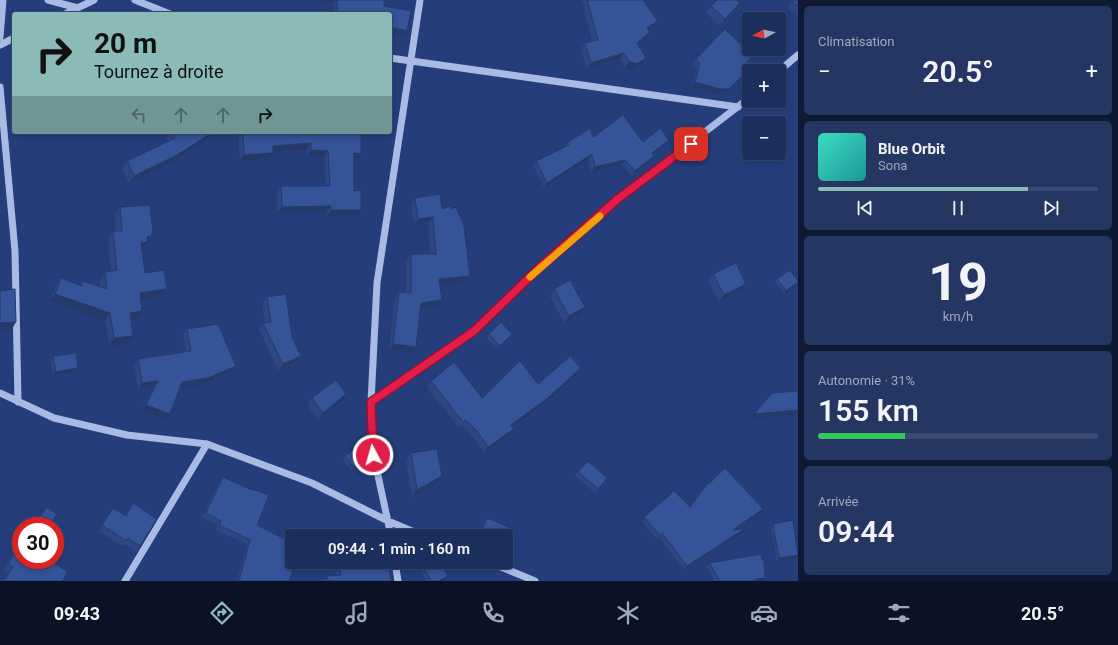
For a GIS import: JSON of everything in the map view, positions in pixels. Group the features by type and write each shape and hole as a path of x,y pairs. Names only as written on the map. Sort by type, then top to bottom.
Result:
{"street":[{"path":"0,37 3,0"},
{"path":"48,0 78,8"},
{"path":"69,12 94,0"},
{"path":"134,0 165,12"},
{"path":"390,529 371,443 371,402 377,283 420,0"},
{"path":"0,45 12,39"},
{"path":"786,66 798,55"},
{"path":"392,58 738,107"},
{"path":"0,87 15,251 18,402"},
{"path":"371,402 474,331 540,267 619,198 742,104"},
{"path":"0,392 18,402 54,418 127,435 207,444 312,483 407,529"},
{"path":"124,581 207,444"},
{"path":"396,569 398,581"},
{"path":"506,569 535,581"}],"building":[{"path":"337,0 384,0 384,6 411,11 407,31 392,27 392,12 338,12"},
{"path":"587,0 643,0 658,21 647,28 650,32 637,43 646,58 637,64 629,62 624,53 591,63 585,43 598,40"},
{"path":"717,0 737,0 740,3 725,19 711,6"},
{"path":"798,0 798,6 792,1"},
{"path":"725,29 742,45 742,56 753,56 746,64 742,64 742,76 729,89 720,89 695,82 700,63 696,59"},
{"path":"623,115 643,142 660,128 669,140 652,153 654,156 635,171 625,160 595,167 592,154 547,183 536,161 569,145 567,143 590,128 593,137"},
{"path":"173,134 210,134 177,155 134,176 127,161 175,138"},
{"path":"243,134 361,134 361,154 354,153 354,191 361,190 361,210 331,210 331,206 282,207 281,186 330,186 328,151 311,150 311,143 273,146 273,153 244,155"},
{"path":"440,194 442,209 450,206 452,209 456,207 464,226 470,276 439,279 442,300 421,303 416,347 393,344 399,292 411,293 411,254 436,254 433,217 418,219 415,198"},
{"path":"150,205 153,233 152,236 147,237 148,242 141,243 145,273 164,270 167,289 140,293 142,311 130,313 133,336 114,338 110,313 55,294 61,278 82,286 83,281 107,289 105,272 117,270 113,231 122,231 120,207"},
{"path":"736,263 746,284 724,295 713,274"},
{"path":"790,270 798,282 786,291 777,279"},
{"path":"570,280 585,307 569,316 554,289"},
{"path":"15,289 16,322 0,323 0,291"},
{"path":"286,294 292,337 301,356 283,364 263,323 271,322 267,297"},
{"path":"501,322 512,334 500,346 489,334"},
{"path":"218,324 236,366 208,378 182,382 170,414 146,405 158,381 142,383 138,359 191,351 187,329"},
{"path":"76,353 78,368 56,372 53,356"},
{"path":"570,356 581,368 549,397 511,425 514,429 488,447 477,431 465,420 463,422 431,381 454,362 482,398 520,361 538,384"},
{"path":"336,380 346,394 323,413 312,398"},
{"path":"798,391 798,410 754,414 772,393"},
{"path":"357,447 366,459 354,468 345,456"},
{"path":"437,449 442,476 417,490 411,453"},
{"path":"588,461 607,478 598,489 578,472"},
{"path":"725,468 763,509 733,530 746,528 687,566 662,533 660,535 644,517 674,491 690,507 708,483 709,484"},
{"path":"223,477 252,490 269,495 257,525 285,539 285,569 293,569 289,581 239,581 250,540 219,525 221,521 206,513"},
{"path":"133,503 157,519 140,546 128,538 127,541 102,525 113,508 126,516"},
{"path":"47,507 57,514 55,517 40,517"},
{"path":"487,518 509,527 508,529 483,529"},
{"path":"793,520 798,555 779,558 773,524"},
{"path":"762,554 762,560 764,560 765,578 756,579 756,581 720,581 709,563"},
{"path":"12,557 12,566 8,563"},
{"path":"12,569 64,569 68,572 62,581 4,581"},
{"path":"340,569 389,569 391,581 328,581 327,576 341,575"},
{"path":"424,569 444,569 448,576 439,581 431,581"}],"slow traffic":[{"path":"530,277 600,216"}],"route":[{"path":"373,455 371,443 371,402 474,331 540,267 619,198 691,144"}]}
